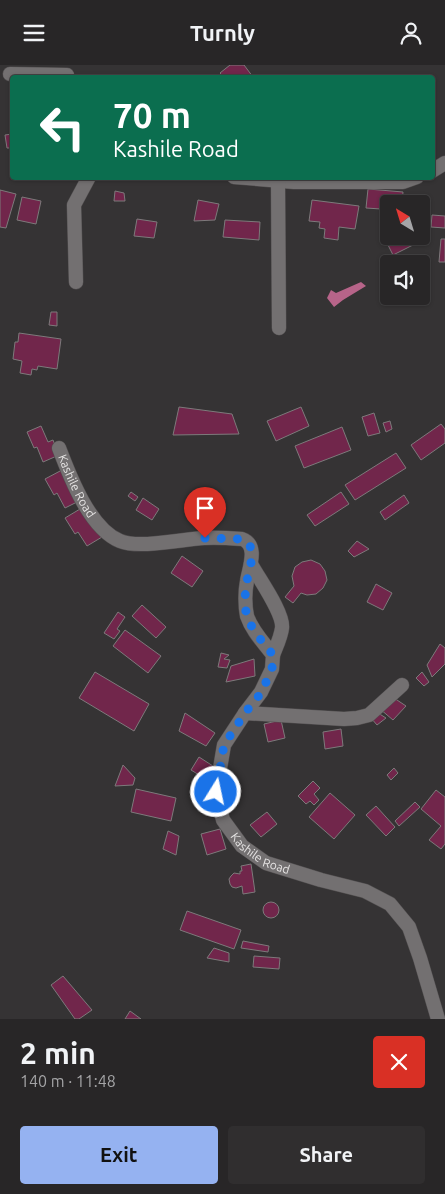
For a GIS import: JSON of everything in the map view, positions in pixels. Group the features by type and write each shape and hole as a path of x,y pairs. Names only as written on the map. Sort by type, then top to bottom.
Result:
{"street":[{"path":"10,74 66,72"},
{"path":"76,282 74,205 87,180"},
{"path":"267,180 294,182 403,182 409,180"},
{"path":"278,181 278,328"},
{"name":"Kashile Road","path":"59,448 70,476 96,521 107,534 122,542 136,544 205,538 242,539 250,546 251,564 247,582 247,616 273,655 272,669 261,693 224,745 216,792 223,820 242,846 266,863 365,891 390,904 409,927 438,1019"},
{"path":"251,564 279,611 282,621 282,630 273,655"},
{"path":"245,713 344,719 357,718 369,715 402,685"}],"shaded area":[{"path":"361,282 366,286 334,307 327,298 331,290 336,293"}],"building":[{"path":"230,65 244,65 252,75 222,75 220,73"},
{"path":"10,134 10,148 7,148 5,135"},
{"path":"368,189 403,192 403,195 380,195 380,209 366,208"},
{"path":"0,190 16,194 6,228 0,227"},
{"path":"115,191 124,193 125,201 114,201"},
{"path":"22,197 41,201 36,224 17,220"},
{"path":"198,200 219,204 215,220 194,221"},
{"path":"312,200 359,206 355,229 339,227 338,240 324,238 325,229 319,228 320,222 309,221"},
{"path":"432,215 445,216 445,228 431,227"},
{"path":"137,219 157,222 154,238 134,236"},
{"path":"225,220 260,222 259,240 223,237"},
{"path":"441,239 445,239 445,262 439,262"},
{"path":"388,245 413,245 393,255"},
{"path":"51,312 57,312 57,326 49,325"},
{"path":"19,333 61,339 57,369 38,366 37,370 32,369 31,375 20,373 22,361 13,359 15,342 18,342"},
{"path":"179,407 232,414 239,434 173,435"},
{"path":"301,407 309,426 276,441 267,421"},
{"path":"374,413 380,433 368,436 362,417"},
{"path":"390,421 392,429 386,432 383,423"},
{"path":"441,424 445,429 445,443 421,460 411,445"},
{"path":"41,426 48,442 53,440 59,455 43,462 37,447 34,448 27,432"},
{"path":"342,427 351,450 304,468 295,446"},
{"path":"396,453 406,468 355,500 345,485"},
{"path":"62,470 79,501 65,508 57,493 54,495 45,479"},
{"path":"131,492 138,497 135,501 128,496"},
{"path":"341,492 349,504 315,526 307,515"},
{"path":"404,495 409,503 385,520 380,512"},
{"path":"143,498 159,509 152,520 136,510"},
{"path":"80,509 102,537 87,546 78,532 75,534 65,518"},
{"path":"357,541 369,549 354,557 348,551"},
{"path":"182,556 203,571 192,587 171,573"},
{"path":"311,560 320,564 325,571 327,580 323,588 316,594 307,595 301,593 293,603 285,597 294,586 292,576 295,567 302,562"},
{"path":"376,584 392,593 383,610 367,602"},
{"path":"142,605 166,627 156,638 132,616"},
{"path":"118,612 125,617 117,629 120,631 114,639 104,633"},
{"path":"125,630 161,656 148,673 113,646"},
{"path":"440,644 445,648 445,664 432,677 427,665"},
{"path":"221,653 229,655 224,659 230,660 227,668 218,667"},
{"path":"254,659 255,676 226,682 231,666"},
{"path":"95,672 149,704 134,731 79,698"},
{"path":"422,672 429,682 424,686 416,678"},
{"path":"394,698 406,706 393,720 380,709"},
{"path":"185,713 215,733 206,746 179,731"},
{"path":"378,713 386,718 377,725 371,718"},
{"path":"281,720 285,738 268,742 264,724"},
{"path":"341,729 343,746 325,749 323,732"},
{"path":"199,757 213,766 204,778 191,770"},
{"path":"123,765 135,778 133,785 115,786"},
{"path":"394,768 398,773 391,780 387,775"},
{"path":"313,781 320,788 314,794 319,800 314,805 310,801 306,804 298,796"},
{"path":"136,789 176,798 171,821 131,812"},
{"path":"436,790 445,797 445,844 441,849 429,840 441,826 421,809"},
{"path":"330,793 355,815 334,839 309,817"},
{"path":"415,802 420,807 399,826 395,821"},
{"path":"376,806 395,827 386,836 366,815"},
{"path":"267,812 277,824 261,837 250,825"},
{"path":"220,829 226,849 207,855 201,834"},
{"path":"168,831 179,836 176,855 163,849"},
{"path":"251,864 255,892 243,894 242,886 232,887 229,879 234,873 240,874 240,871 242,871 241,866"},
{"path":"271,902 279,910 271,918 263,910"},
{"path":"187,911 241,930 234,949 180,930"},
{"path":"243,941 269,946 268,952 241,948"},
{"path":"214,948 229,953 229,962 207,958"},
{"path":"254,956 280,958 279,969 253,967"},
{"path":"63,976 92,1010 79,1019 75,1019 51,985"},
{"path":"130,1011 141,1019 125,1019"}],"route":[{"path":"205,538 242,539 250,546 251,564 247,582 247,616 273,655 272,669 261,693 224,745 216,792"}]}
